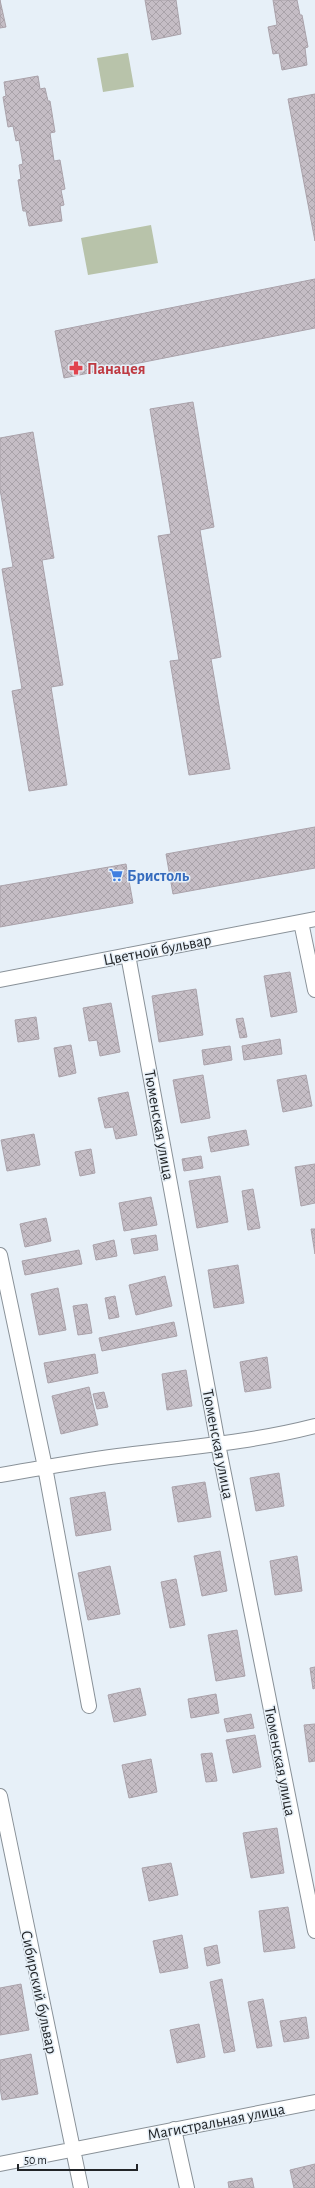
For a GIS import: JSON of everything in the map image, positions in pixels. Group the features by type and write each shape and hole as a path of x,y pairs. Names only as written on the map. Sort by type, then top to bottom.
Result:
{"street":[{"name":"Цветной бульвар","path":"0,980 308,921"},
{"path":"308,921 315,990"},
{"name":"Тюменская улица","path":"128,955 218,1444 315,1931"},
{"path":"0,1255 45,1467 89,1706"},
{"path":"0,1475 124,1455 276,1436 315,1426"},
{"name":"Сибирский бульвар","path":"0,1796 82,2188"},
{"name":"Магистральная улица","path":"0,2164 315,2102"},
{"path":"174,2129 186,2188"}],"green space":[{"path":"128,53 134,87 103,92 97,58"},
{"path":"151,225 158,263 88,275 81,238"}],"building":[{"path":"0,0 6,27 0,28"},
{"path":"145,0 176,0 181,34 152,40"},
{"path":"273,0 297,0 300,15 302,15 308,47 305,48 307,65 282,70 279,53 273,54 268,27 277,25"},
{"path":"38,76 40,89 45,88 48,101 50,101 55,132 50,133 54,161 60,160 65,189 61,190 64,205 60,206 62,221 29,226 26,211 23,211 18,180 21,179 19,165 23,164 19,140 16,141 13,126 8,127 3,97 6,96 4,82"},
{"path":"315,94 315,241 288,99"},
{"path":"315,279 315,328 64,378 55,331"},
{"path":"193,402 214,527 200,530 221,657 211,659 230,769 189,775 170,661 179,660 158,536 171,534 150,409"},
{"path":"33,432 54,558 42,560 63,685 51,687 67,785 29,791 12,691 22,689 2,569 13,567 0,489 0,438"},
{"path":"315,827 315,868 173,894 166,854"},
{"path":"126,864 133,903 0,927 0,886"},
{"path":"290,972 297,1012 271,1017 264,976"},
{"path":"196,989 203,1035 159,1042 152,996"},
{"path":"111,1003 120,1052 100,1056 97,1040 89,1041 83,1008"},
{"path":"36,1017 39,1039 18,1042 15,1020"},
{"path":"243,1018 247,1037 240,1038 236,1019"},
{"path":"280,1039 282,1054 244,1060 242,1046"},
{"path":"71,1045 76,1073 59,1077 54,1048"},
{"path":"230,1046 232,1060 204,1065 202,1050"},
{"path":"203,1075 210,1118 181,1123 173,1080"},
{"path":"306,1075 312,1106 283,1112 277,1080"},
{"path":"128,1092 137,1135 116,1139 113,1127 105,1128 98,1098"},
{"path":"246,1130 249,1145 211,1152 208,1137"},
{"path":"34,1134 40,1165 7,1171 1,1140"},
{"path":"91,1149 95,1173 80,1176 75,1152"},
{"path":"201,1156 203,1168 184,1171 182,1159"},
{"path":"315,1164 315,1203 301,1206 295,1167"},
{"path":"220,1176 228,1222 197,1228 189,1181"},
{"path":"253,1189 260,1228 248,1230 242,1191"},
{"path":"151,1197 157,1225 124,1231 119,1203"},
{"path":"46,1218 51,1241 25,1247 20,1224"},
{"path":"311,1229 315,1229 315,1254"},
{"path":"156,1235 158,1250 134,1254 131,1239"},
{"path":"114,1240 117,1256 96,1260 93,1245"},
{"path":"79,1250 82,1264 25,1275 22,1261"},
{"path":"238,1265 244,1303 214,1308 208,1270"},
{"path":"165,1276 172,1306 136,1315 129,1285"},
{"path":"58,1288 66,1330 39,1335 31,1294"},
{"path":"115,1296 119,1317 109,1319 105,1298"},
{"path":"87,1304 92,1333 78,1335 73,1306"},
{"path":"174,1322 177,1336 102,1351 99,1338"},
{"path":"95,1354 98,1373 48,1383 44,1363"},
{"path":"267,1357 271,1388 245,1392 240,1362"},
{"path":"186,1370 192,1406 167,1410 162,1374"},
{"path":"89,1387 98,1425 61,1434 52,1396"},
{"path":"104,1392 108,1407 97,1409 93,1394"},
{"path":"279,1473 284,1506 256,1511 250,1478"},
{"path":"205,1482 211,1517 178,1522 172,1487"},
{"path":"105,1492 111,1530 76,1536 70,1498"},
{"path":"220,1551 227,1591 202,1596 194,1556"},
{"path":"297,1556 302,1591 275,1595 270,1561"},
{"path":"110,1566 120,1614 88,1620 78,1573"},
{"path":"176,1579 185,1625 170,1628 161,1582"},
{"path":"237,1630 245,1676 216,1681 208,1635"},
{"path":"315,1667 315,1688 313,1689 310,1668"},
{"path":"140,1688 146,1715 114,1722 108,1695"},
{"path":"216,1694 219,1713 191,1718 188,1699"},
{"path":"251,1714 254,1728 227,1732 224,1719"},
{"path":"315,1724 315,1761 309,1762 304,1725"},
{"path":"255,1735 261,1767 233,1773 226,1740"},
{"path":"212,1753 217,1781 206,1782 201,1754"},
{"path":"151,1759 157,1792 129,1798 122,1765"},
{"path":"277,1828 284,1873 251,1878 243,1833"},
{"path":"171,1863 178,1895 149,1901 142,1868"},
{"path":"288,1907 295,1948 264,1952 259,1911"},
{"path":"182,1935 188,1968 160,1973 153,1941"},
{"path":"217,1945 220,1963 207,1966 204,1948"},
{"path":"222,1979 235,2051 224,2053 210,1982"},
{"path":"21,1984 29,2030 0,2035 0,1988"},
{"path":"263,1999 272,2046 257,2048 248,2002"},
{"path":"306,2017 309,2038 284,2042 280,2021"},
{"path":"199,2024 205,2057 177,2063 170,2030"},
{"path":"31,2054 38,2094 2,2100 0,2087 0,2060"},
{"path":"315,2164 315,2188 294,2188 290,2170"},
{"path":"252,2178 254,2188 229,2188 228,2182"}],"place":[{"name":"Панацея","path":"76,368"},
{"name":"Бристоль","path":"116,875"}]}
